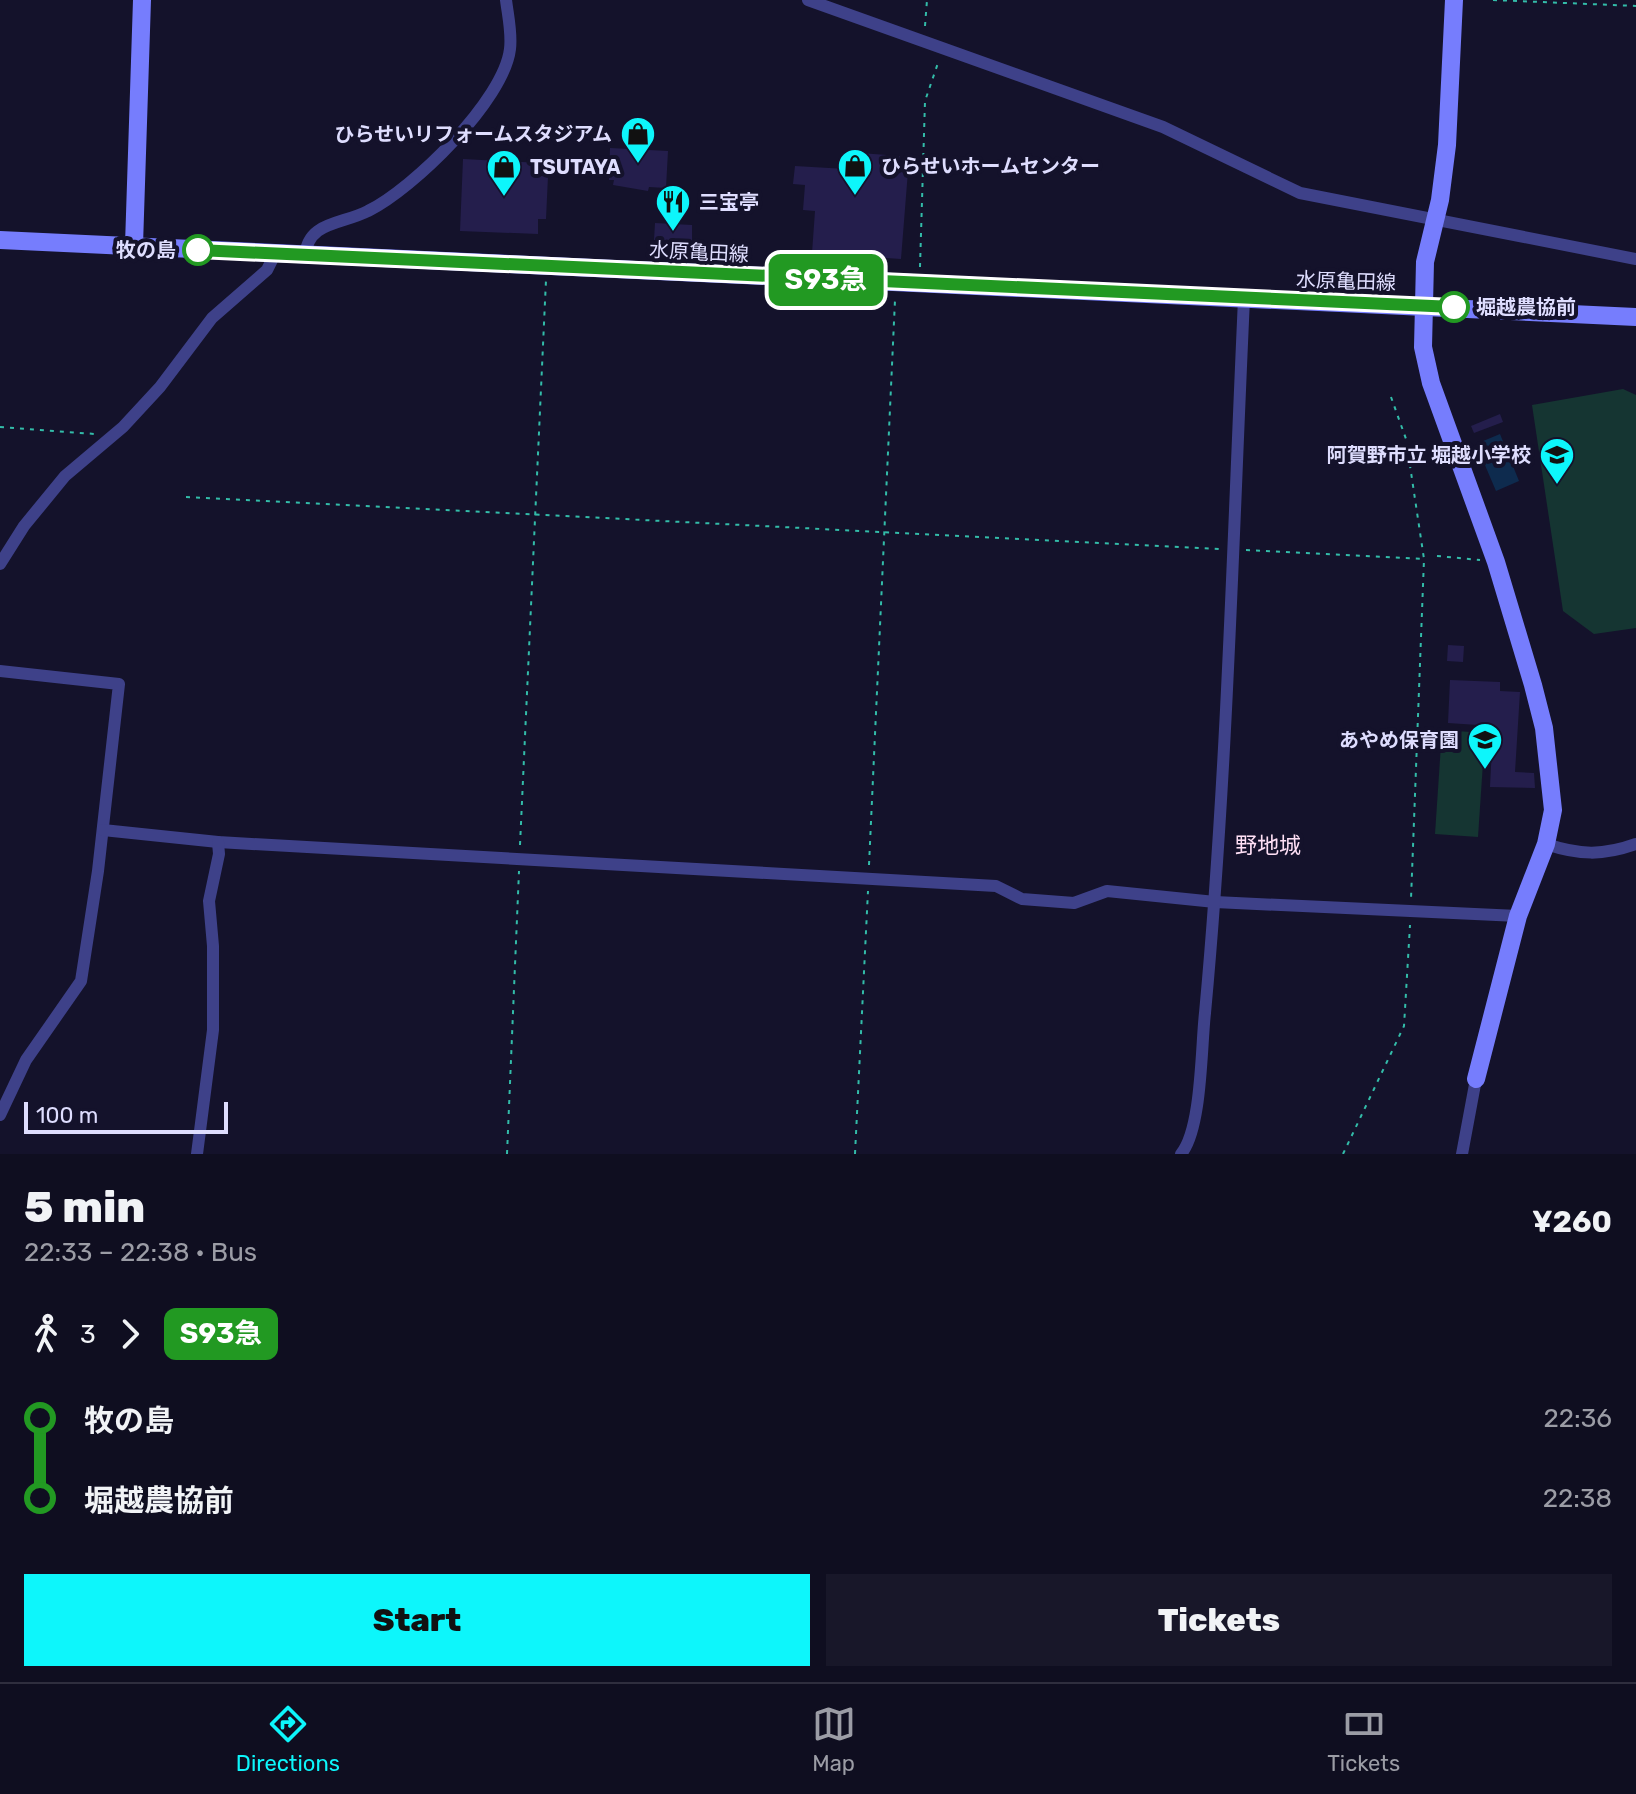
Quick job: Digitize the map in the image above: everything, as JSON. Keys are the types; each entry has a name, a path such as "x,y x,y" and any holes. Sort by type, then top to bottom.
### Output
{"main road":[{"path":"134,245 142,0"},
{"path":"1454,0 1447,145 1440,200 1433,218 1425,262 1423,347 1431,383 1496,562 1544,728 1553,810 1546,844 1518,916 1476,1079"},
{"name":"水原亀田線","path":"0,240 1636,317"}],"street":[{"path":"305,256 306,241 314,231 368,211 393,195 464,131 490,96 504,69 510,48 506,0"},
{"path":"808,0 852,18 944,46 1163,127 1300,193 1636,259"},
{"path":"0,564 24,526 65,476 104,444 160,387 212,318 267,270 275,254"},
{"path":"1181,1154 1189,1145 1197,1092 1215,902 1244,299"},
{"path":"0,671 119,684 103,830 81,981 26,1060 0,1115"},
{"path":"103,830 218,842 996,886 1022,899 1074,903 1107,891 1215,902 1518,916"},
{"path":"197,1154 213,1030 213,946 209,901 219,854 218,842"},
{"path":"1546,844 1575,854 1598,854 1636,844"},
{"path":"1462,1154 1476,1079"}],"path":[{"path":"924,39 927,0"},
{"path":"1493,0 1636,6"},
{"path":"919,284 925,101 944,46"},
{"path":"507,1154 547,267"},
{"path":"855,1154 896,283"},
{"path":"1343,1154 1404,1026 1424,559 1406,439 1391,397"},
{"path":"0,427 94,433 104,444"},
{"path":"186,497 1424,559"},
{"path":"1437,556 1496,562"}],"green space":[{"path":"1623,389 1636,395 1636,628 1594,634 1563,611 1532,405"},
{"path":"1442,730 1485,733 1478,837 1435,834"}],"water":[{"path":"1500,434 1519,481 1496,491 1476,444"}],"building":[{"name":"ひらせいリフォームスタジアム","path":"610,148 668,151 666,188 649,187 648,191 613,185 614,180 609,180"},
{"name":"ひらせいホームセンター","path":"847,152 900,156 899,171 908,171 901,259 812,253 815,211 803,210 805,185 793,184 795,166 846,169"},
{"name":"TSUTAYA","path":"463,159 541,163 540,176 548,176 546,219 538,219 538,234 460,231"},
{"name":"三宝亭","path":"655,223 692,225 692,243 681,242 681,248 671,247 671,241 654,240"},
{"path":"1500,414 1503,422 1474,433 1471,426"},
{"path":"1448,645 1464,646 1463,662 1447,661"},
{"path":"1450,680 1500,682 1500,691 1520,692 1515,772 1534,773 1535,788 1490,787 1493,726 1448,723"}],"bus line":[{"name":"S93急","path":"198,250 1454,307"}],"place":[{"name":"ひらせいリフォームスタジアム","path":"638,165"},
{"name":"ひらせいホームセンター","path":"855,197"},
{"name":"TSUTAYA","path":"504,198"},
{"name":"三宝亭","path":"673,233"},
{"name":"牧の島","path":"198,250"},
{"name":"堀越農協前","path":"1454,307"},
{"name":"阿賀野市立 堀越小学校","path":"1557,486"},
{"name":"あやめ保育園","path":"1485,771"}],"district":[{"name":"野地城","path":"1268,845"}]}
